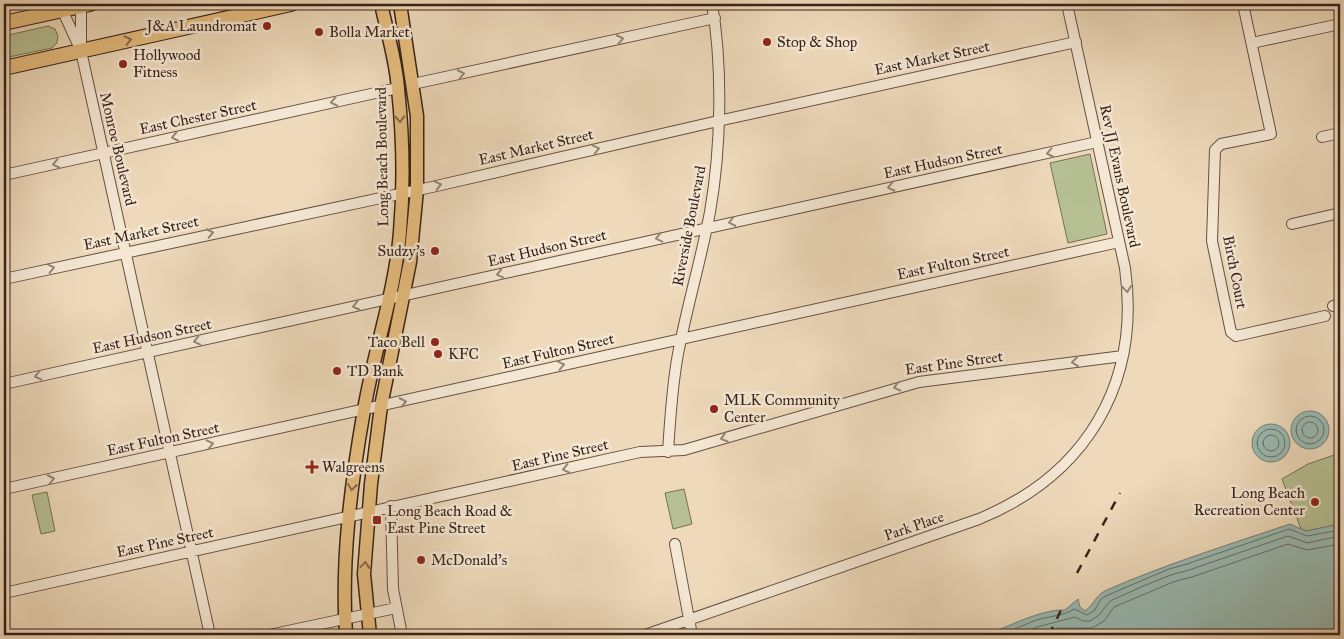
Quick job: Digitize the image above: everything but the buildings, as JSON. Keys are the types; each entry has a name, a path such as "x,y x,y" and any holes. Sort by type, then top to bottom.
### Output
{"highway":[{"path":"4,23 60,7 84,4"},
{"path":"4,68 291,4"}],"main road":[{"name":"Long Beach Boulevard","path":"346,635 349,517 364,410 389,299 400,234 402,193 398,88 381,4"},
{"name":"Long Beach Boulevard","path":"370,635 364,574 369,512 381,406 404,296 411,253 417,190 418,154 413,84 400,4"}],"street":[{"name":"Monroe Boulevard","path":"81,50 84,4"},
{"name":"Riverside Boulevard","path":"668,452 673,393 682,338 706,228 715,172 718,121 715,18 712,4"},
{"name":"Rev JJ Evans Boulevard","path":"1067,4 1119,242 1129,302 1124,356"},
{"path":"1243,4 1252,44 1340,24"},
{"name":"Monroe Boulevard","path":"60,7 81,50 210,635"},
{"path":"413,84 715,18"},
{"name":"East Market Street","path":"4,279 126,251 417,190 1076,42"},
{"name":"Birch Court","path":"1252,44 1271,134 1220,144 1214,150 1212,242 1231,332 1236,336 1325,316"},
{"name":"East Chester Street","path":"4,176 398,88"},
{"path":"1322,137 1340,133"},
{"name":"East Hudson Street","path":"4,384 1097,142"},
{"path":"1292,224 1340,213"},
{"name":"East Fulton Street","path":"4,489 1119,242"},
{"name":"East Pine Street","path":"4,593 640,452 684,450 916,382 1124,356"},
{"name":"Park Place","path":"645,635 979,519 1012,504 1057,472 1083,443 1104,408 1116,383 1124,356"},
{"path":"391,506 391,546 396,608 402,635"},
{"path":"675,544 692,635"},
{"path":"268,635 396,608"}],"green space":[{"path":"48,26 55,29 58,36 57,43 52,48 4,58 4,36"},
{"path":"1090,154 1107,234 1068,243 1050,163"},
{"name":"Long Beach Recreation Center","path":"1340,453 1340,524 1306,531 1301,529 1282,479 1308,464"},
{"path":"684,489 692,524 673,529 665,493"},
{"path":"47,492 55,531 41,534 32,495"}],"water":[{"path":"1310,411 1324,416 1329,430 1324,444 1310,449 1296,444 1291,430 1296,416"},
{"path":"1271,424 1285,429 1290,443 1285,457 1271,462 1257,457 1252,443 1257,429"},
{"path":"1290,524 1306,531 1340,524 1340,635 985,635 1035,615 1065,610 1078,599 1080,607 1085,611 1100,594 1107,590 1174,563"}],"railway":[{"path":"1077,573 1120,493"},
{"path":"1049,635 1062,608"}],"place":[{"name":"J&A Laundromat","path":"267,26"},
{"name":"Bolla Market","path":"319,32"},
{"name":"Stop & Shop","path":"767,42"},
{"name":"Hollywood Fitness","path":"123,64"},
{"name":"Sudzy's","path":"435,251"},
{"name":"Taco Bell","path":"435,342"},
{"name":"KFC","path":"438,354"},
{"name":"TD Bank","path":"337,371"},
{"name":"MLK Community Center","path":"714,409"},
{"name":"Walgreens","path":"312,467"},
{"name":"Long Beach Recreation Center","path":"1315,502"},
{"name":"Long Beach Road & East Pine Street","path":"377,520"},
{"name":"McDonald's","path":"421,560"}]}
